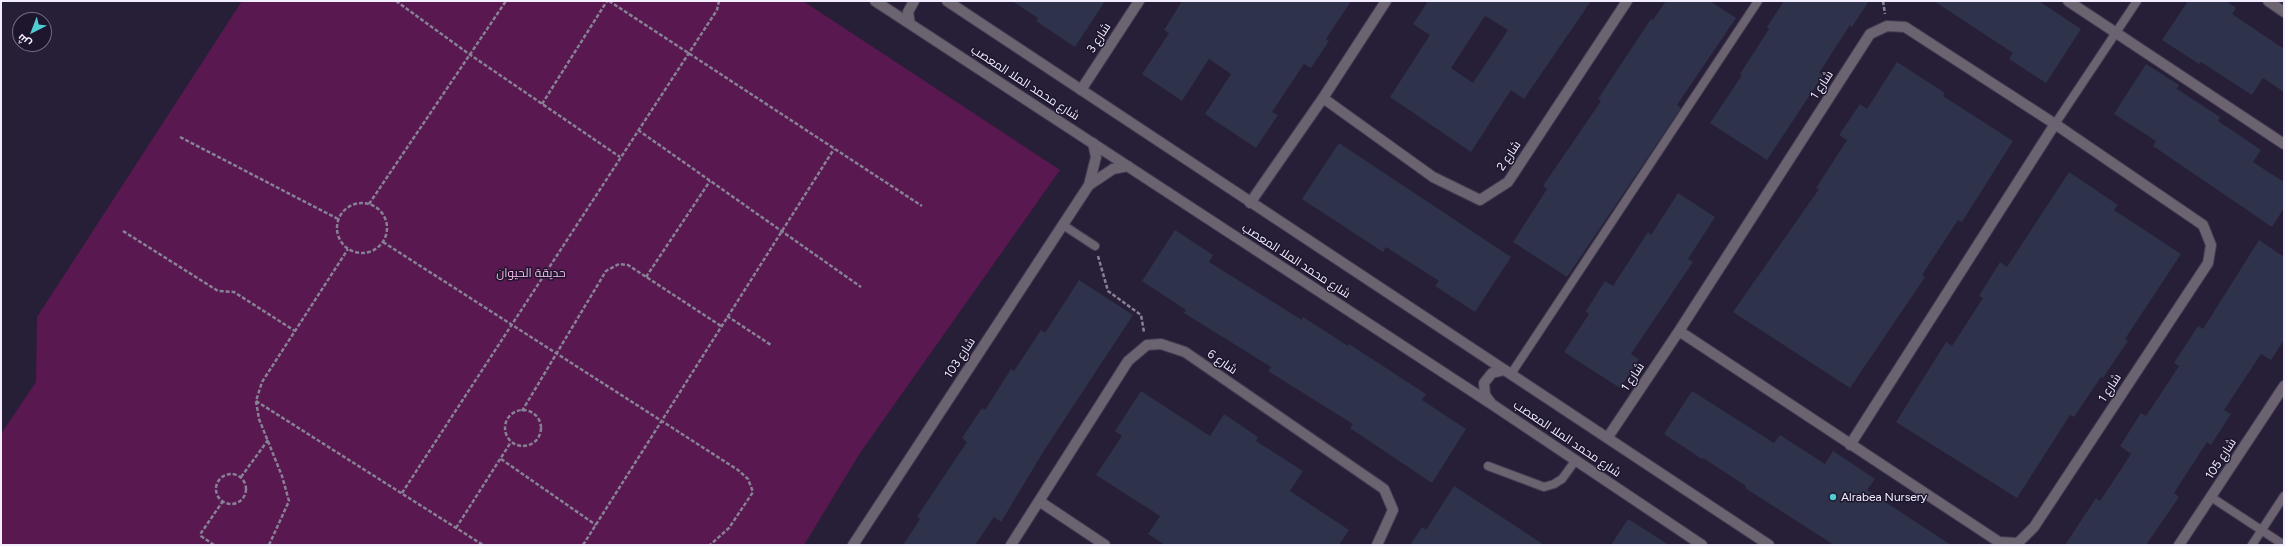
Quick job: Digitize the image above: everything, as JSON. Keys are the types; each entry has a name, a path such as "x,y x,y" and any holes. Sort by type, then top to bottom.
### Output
{"street":[{"name":"شارع محمد الملا المعصب","path":"875,1 1493,405 1702,545"},
{"path":"910,24 908,12 914,1"},
{"name":"شارع محمد الملا المعصب","path":"947,1 1250,203 1608,437 1769,545"},
{"name":"شارع 3","path":"1081,90 1139,1"},
{"path":"1250,203 1324,98 1386,1"},
{"name":"شارع 2","path":"1324,98 1433,177 1480,200 1508,182 1627,1"},
{"path":"2068,1 2284,144"},
{"path":"2268,1 2284,12"},
{"name":"شارع 1","path":"1608,437 1679,331 1870,34 1887,26 1905,27 2055,124 2203,225 2211,245 2208,263 2034,527 2018,543 1999,542 1679,331"},
{"path":"1850,445 2055,124"},
{"name":"شارع 103","path":"854,545 1089,185 1096,157 1093,143"},
{"name":"شارع 103","path":"1089,185 1113,169 1128,166"},
{"path":"1011,545 1128,361 1147,344"},
{"name":"شارع 6","path":"1147,344 1161,344 1185,352 1384,489 1394,510 1377,545"},
{"path":"1493,405 1485,395 1484,383 1492,373 1508,372"},
{"name":"شارع 105","path":"2179,545 2284,386"},
{"path":"1039,501 1104,545"}],"lane":[{"path":"1508,372 1758,1"},
{"path":"2055,124 2137,1"},
{"path":"1063,225 1095,246"},
{"path":"1488,466 1544,487 1554,484 1562,479 1575,461"},
{"path":"2252,545 2284,496"},
{"path":"2211,497 2284,545"}],"path":[{"path":"396,1 469,54 620,157"},
{"path":"369,204 506,1"},
{"path":"542,104 608,1 922,206"},
{"path":"402,494 511,324 717,10 719,1"},
{"path":"638,130 861,287"},
{"path":"180,137 338,219"},
{"path":"583,545 660,420 834,149"},
{"path":"646,277 710,181"},
{"path":"360,203 369,204 380,212 387,224 387,233 383,242 378,248 363,253 348,248 338,236 338,219 343,211 351,205 360,203"},
{"path":"123,231 218,291 234,292 295,331"},
{"path":"383,242 738,470 751,486 753,492 729,528 710,545"},
{"path":"1095,246 1108,291 1141,315 1147,344"},
{"path":"269,545 289,501 282,476 259,418 256,401 262,382 348,248"},
{"path":"522,411 555,353 606,271 619,264 628,265 721,326"},
{"path":"727,316 771,345"},
{"path":"256,401 483,545"},
{"path":"522,411 534,414 539,421 540,431 537,439 529,445 520,446 512,442 506,435 505,426 508,417 516,412 522,411"},
{"path":"241,477 268,440"},
{"path":"456,528 512,442"},
{"path":"501,459 596,525"},
{"path":"231,474 241,477 246,483 246,489 242,500 231,504 223,501 217,494 216,489 221,478 231,474"},
{"path":"214,545 202,536 201,533 223,501"}],"green space":[{"name":"حديقة الحيوان","path":"242,1 803,1 1060,170 860,453 804,545 1,545 1,434 36,382 37,317"}],"building":[{"path":"1012,1 1105,1 1075,47 1036,21 1038,18"},
{"path":"1182,1 1351,1 1326,39 1329,41 1311,68 1304,64 1272,112 1278,115 1256,148 1205,114 1231,74 1209,59 1182,101 1142,74 1169,33 1164,30"},
{"path":"1428,1 1591,1 1524,99 1511,90 1471,152 1390,97 1430,35 1413,24","holes":["1485,16 1508,30 1473,83 1451,68"]},
{"path":"1666,1 1710,1 1736,18 1677,105 1681,108 1567,277 1513,242 1547,189 1543,186 1601,101 1598,99 1651,19 1653,20"},
{"path":"1784,1 1869,1 1852,27 1850,25 1819,73 1823,75 1767,160 1710,123 1742,75 1740,74 1769,29 1767,27"},
{"path":"1934,1 2039,1 2081,29 2046,83 2009,59 2013,53"},
{"path":"2188,1 2226,1 2236,8 2232,14 2284,49 2284,92 2263,78 2252,95 2201,62 2199,64 2162,40"},
{"path":"1897,62 1945,93 1943,96 2013,141 1962,222 1958,220 1922,275 1925,277 1850,388 1733,312 1819,189 1816,188 1847,140 1839,135 1860,104 1867,109"},
{"path":"2146,64 2179,85 2177,89 2220,117 2218,121 2261,150 2253,162 2284,182 2284,208 2272,227 2153,146 2156,141 2114,114"},
{"path":"1339,143 1511,257 1475,312 1435,286 1439,281 1386,247 1383,252 1302,199"},
{"path":"2069,172 2118,205 2114,210 2181,254 2125,339 2128,341 2074,417 2070,415 2017,498 1896,422 1946,342 1952,346 1983,298 1979,296 2000,262 2007,267"},
{"path":"1678,193 1715,217 1688,259 1693,262 1631,354 1639,359 1620,388 1564,352 1589,314 1586,311 1605,281 1613,286 1648,232 1651,235"},
{"path":"1175,230 1213,255 1209,262 1302,320 1303,317 1348,346 1349,344 1426,394 1422,400 1466,429 1432,483 1350,428 1353,424 1268,371 1271,367 1184,313 1186,310 1142,281"},
{"path":"2259,240 2284,257 2284,340 2271,360 2261,354 2224,410 2231,414 2211,445 2207,442 2174,493 2179,497 2146,545 2065,545 2096,498 2100,501 2131,454 2120,446 2141,413 2146,416 2179,366 2174,363 2198,326 2203,329"},
{"path":"1079,280 1133,315 1045,449 1001,522 994,517 975,545 903,545 920,519 917,517 967,442 962,438 982,408 985,410 1011,369 1014,371 1041,330 1045,333"},
{"path":"1141,391 1210,436 1224,414 1258,437 1256,441 1303,471 1290,491 1349,530 1339,545 1165,545 1148,534 1160,516 1096,475 1122,436 1115,431"},
{"path":"1692,391 1774,443 1780,435 1825,464 1833,451 1875,479 1867,490 1951,545 1834,545 1745,488 1746,486 1664,434"},
{"path":"1454,486 1544,545 1410,545 1422,527 1426,530"},
{"path":"1628,519 1669,545 1611,545"}],"place":[{"name":"Alrabea Nursery","path":"1833,497"}]}
